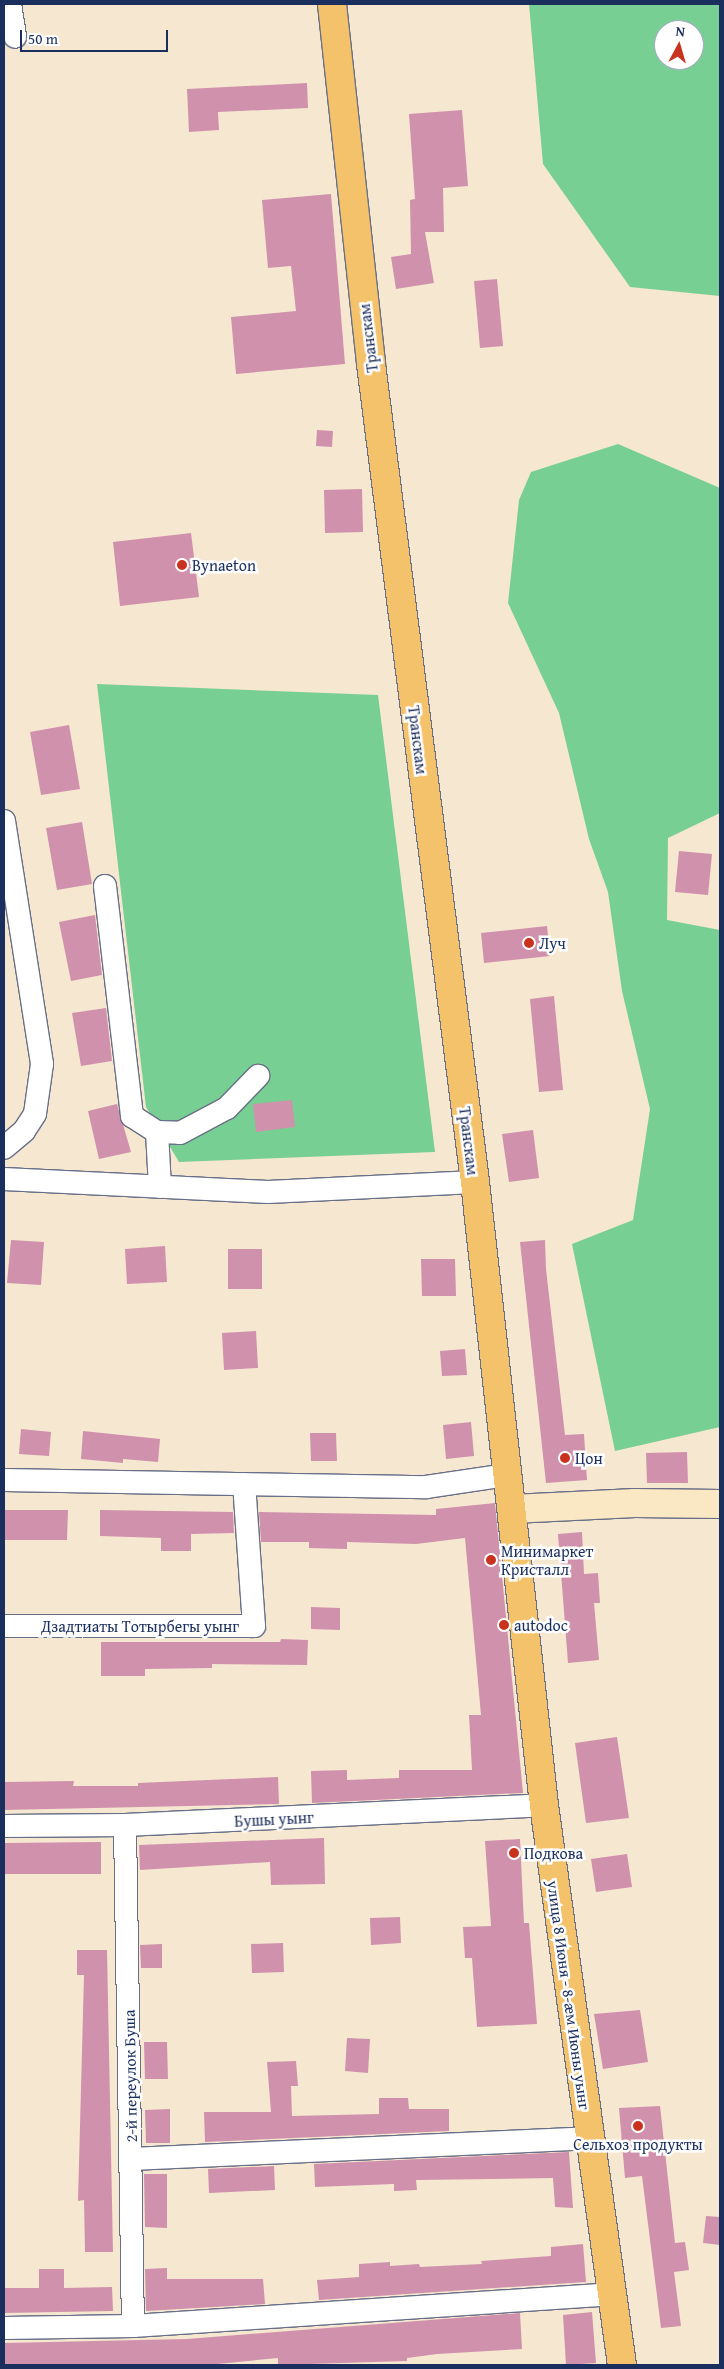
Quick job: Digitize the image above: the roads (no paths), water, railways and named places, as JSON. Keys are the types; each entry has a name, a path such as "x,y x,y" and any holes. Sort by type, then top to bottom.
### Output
{"highway":[{"name":"Транскам","path":"332,4 375,392 474,1182 507,1475"},
{"name":"улица 8 Июня - 8-ӕм Июны уынг","path":"507,1475 544,1805 588,2138 622,2365"}],"street":[{"path":"10,4 15,37"},
{"path":"4,821 13,933 41,1072 36,1114 24,1131 4,1148"},
{"path":"104,886 132,1116 157,1132 180,1133 227,1108 258,1076"},
{"path":"157,1132 160,1187"},
{"path":"5,1173 160,1187 268,1192 474,1182"},
{"path":"4,1480 426,1487 507,1475"},
{"name":"Дзадтиаты Тотырбегы уынг","path":"4,1626 254,1626 244,1484"},
{"path":"512,1509 635,1503 720,1504"},
{"name":"Бушы уынг","path":"4,1826 125,1825 544,1805"},
{"name":"2-й переулок Буша","path":"125,1825 133,2326"},
{"path":"131,2159 588,2138"},
{"path":"4,2328 133,2326 611,2294"}],"place":[{"name":"Bynaeton","path":"182,565"},
{"name":"Луч","path":"529,943"},
{"name":"Цон","path":"565,1458"},
{"name":"Минимаркет Кристалл","path":"491,1560"},
{"name":"autodoc","path":"504,1625"},
{"name":"Подкова","path":"514,1853"},
{"name":"Сельхоз продукты","path":"638,2126"}]}
